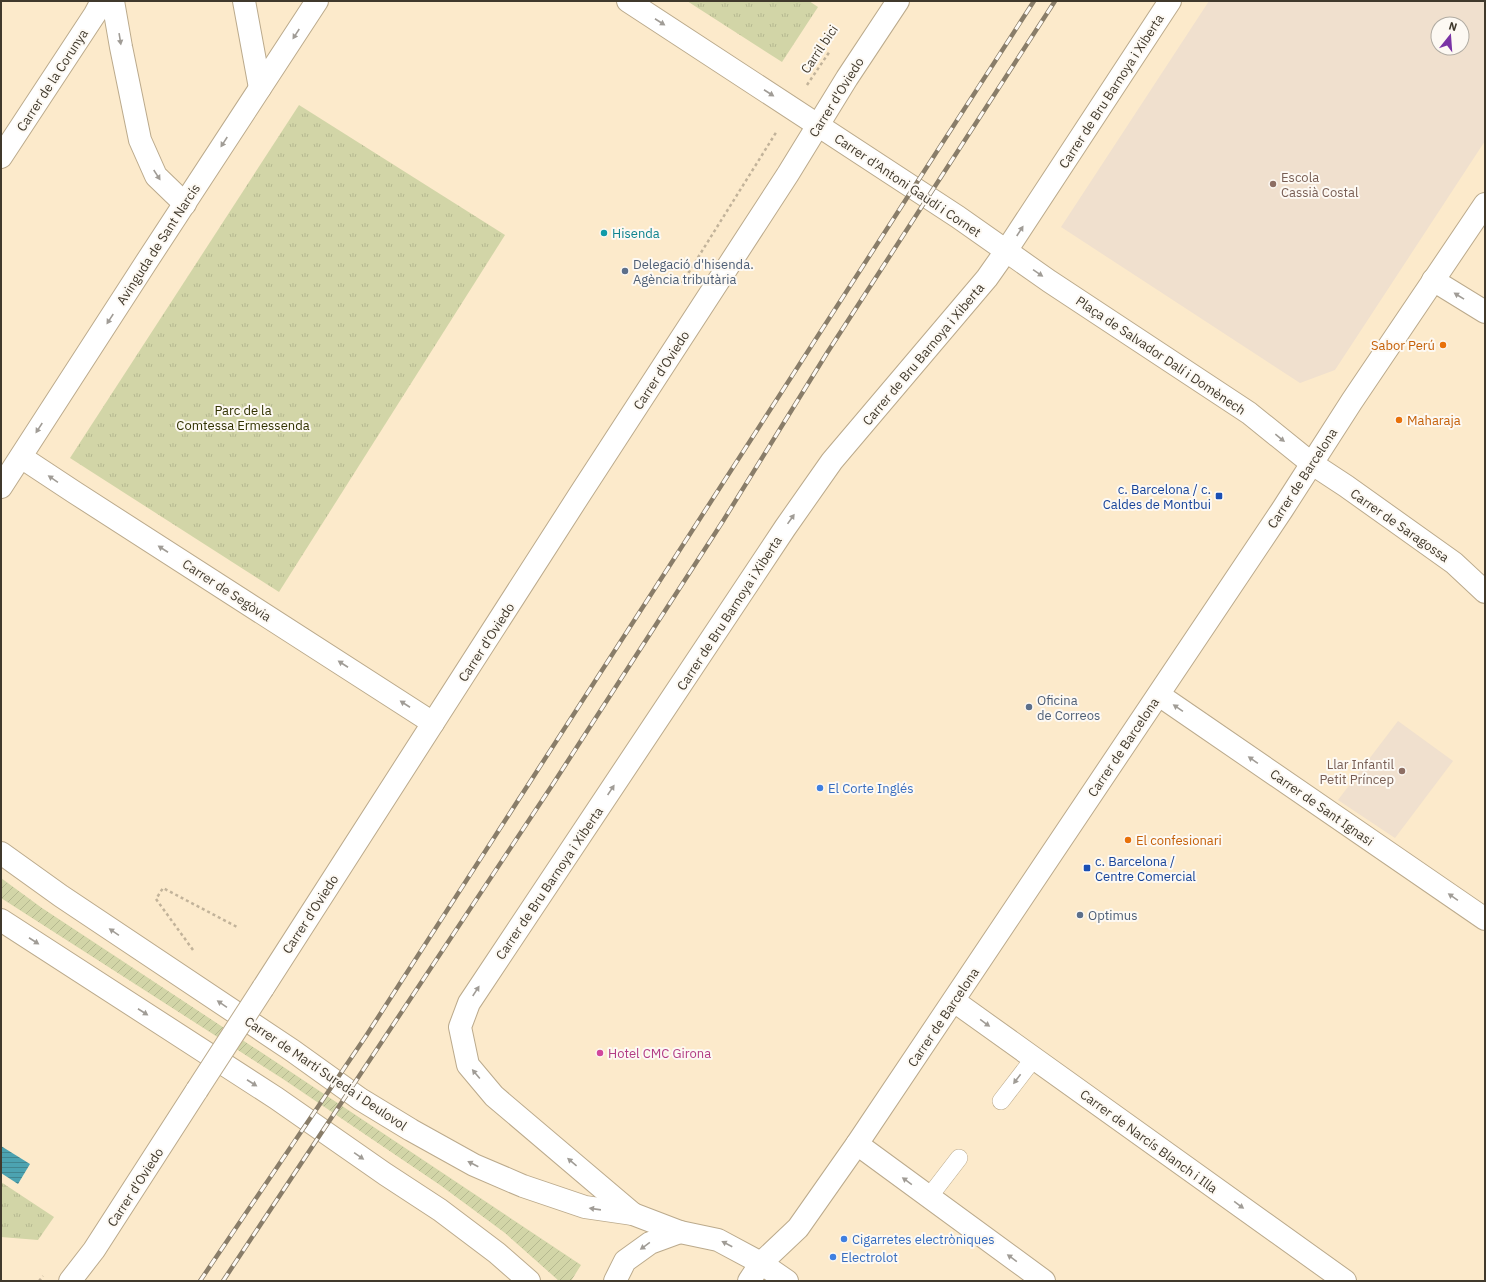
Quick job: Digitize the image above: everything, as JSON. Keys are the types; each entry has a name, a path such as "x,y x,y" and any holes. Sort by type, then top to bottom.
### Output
{"street":[{"name":"Carrer de la Corunya","path":"1,157 102,1"},
{"path":"113,1 140,140 156,176 184,204"},
{"path":"244,1 260,88"},
{"name":"Avinguda de Sant Narcís","path":"1,487 317,1"},
{"name":"Carrer d'Antoni Gaudí i Cornet","path":"628,1 958,217 1006,251"},
{"name":"Carrer d'Oviedo","path":"70,1281 94,1250 784,181 846,78 898,1"},
{"name":"Carrer de Bru Barnoya i Xiberta","path":"633,1214 494,1096 468,1065 460,1026 469,1002 789,522 832,461 987,278 1170,1"},
{"name":"Carrer de Barcelona","path":"749,1281 761,1263 798,1228 857,1144 954,1001 1485,204"},
{"name":"Plaça de Salvador Dalí i Domènech","path":"1006,251 1250,413 1311,463"},
{"path":"1434,280 1485,312"},
{"name":"Carrer de Segòvia","path":"21,457 433,723"},
{"name":"Carrer de Saragossa","path":"1311,463 1346,486 1454,563 1482,580"},
{"name":"Carrer de Sant Ignasi","path":"1158,695 1485,919"},
{"name":"Carrer de Martí Sureda i Deulovol","path":"1,853 61,896 293,1051 360,1099 411,1130 474,1165 523,1186 585,1207 633,1214 680,1232 718,1240 761,1263 787,1281"},
{"path":"1,920 276,1098 378,1170 440,1210 498,1253 529,1281"},
{"name":"Carrer de Narcís Blanch i Illa","path":"954,1001 1345,1281"},
{"path":"857,1144 1044,1281"},
{"path":"615,1281 625,1261 650,1243 680,1232"}],"lane":[{"path":"1001,1101 1034,1058"},
{"path":"929,1197 959,1158"}],"path":[{"name":"Carril bici","path":"791,108 830,50"},
{"path":"195,953 156,899 163,888 239,928"}],"shaded area":[{"name":"Escola Cassià Costal","path":"1209,1 1485,1 1485,141 1335,370 1300,383 1061,227"},
{"name":"Llar Infantil Petit Príncep","path":"1398,721 1453,761 1395,838 1338,800"}],"green space":[{"path":"687,1 809,1 818,7 782,62"},
{"name":"Parc de la Comtessa Ermessenda","path":"299,105 505,235 279,592 70,458"},
{"path":"1,878 42,908 581,1265 571,1281 559,1281 505,1233 440,1185 283,1079 1,898"},
{"path":"1,1182 54,1217 38,1240 1,1237"}],"water":[{"path":"1,1146 30,1164 18,1184 1,1173"}],"railway":[{"path":"200,1281 366,1036 1034,1"},
{"path":"223,1281 553,784 723,521 827,353 1055,1"}],"place":[{"name":"Escola Cassià Costal","path":"1273,184"},
{"name":"Hisenda","path":"604,233"},
{"name":"Delegació d'hisenda. Agència tributària","path":"625,271"},
{"name":"Sabor Perú","path":"1443,345"},
{"name":"Maharaja","path":"1399,420"},
{"name":"c. Barcelona / c. Caldes de Montbui","path":"1219,496"},
{"name":"Oficina de Correos","path":"1029,707"},
{"name":"Llar Infantil Petit Príncep","path":"1402,771"},
{"name":"El Corte Inglés","path":"820,788"},
{"name":"El confesionari","path":"1128,840"},
{"name":"c. Barcelona / Centre Comercial","path":"1087,868"},
{"name":"Optimus","path":"1080,915"},
{"name":"Hotel CMC Girona","path":"600,1053"},
{"name":"Cigarretes electròniques","path":"844,1239"},
{"name":"Electrolot","path":"833,1257"}]}
